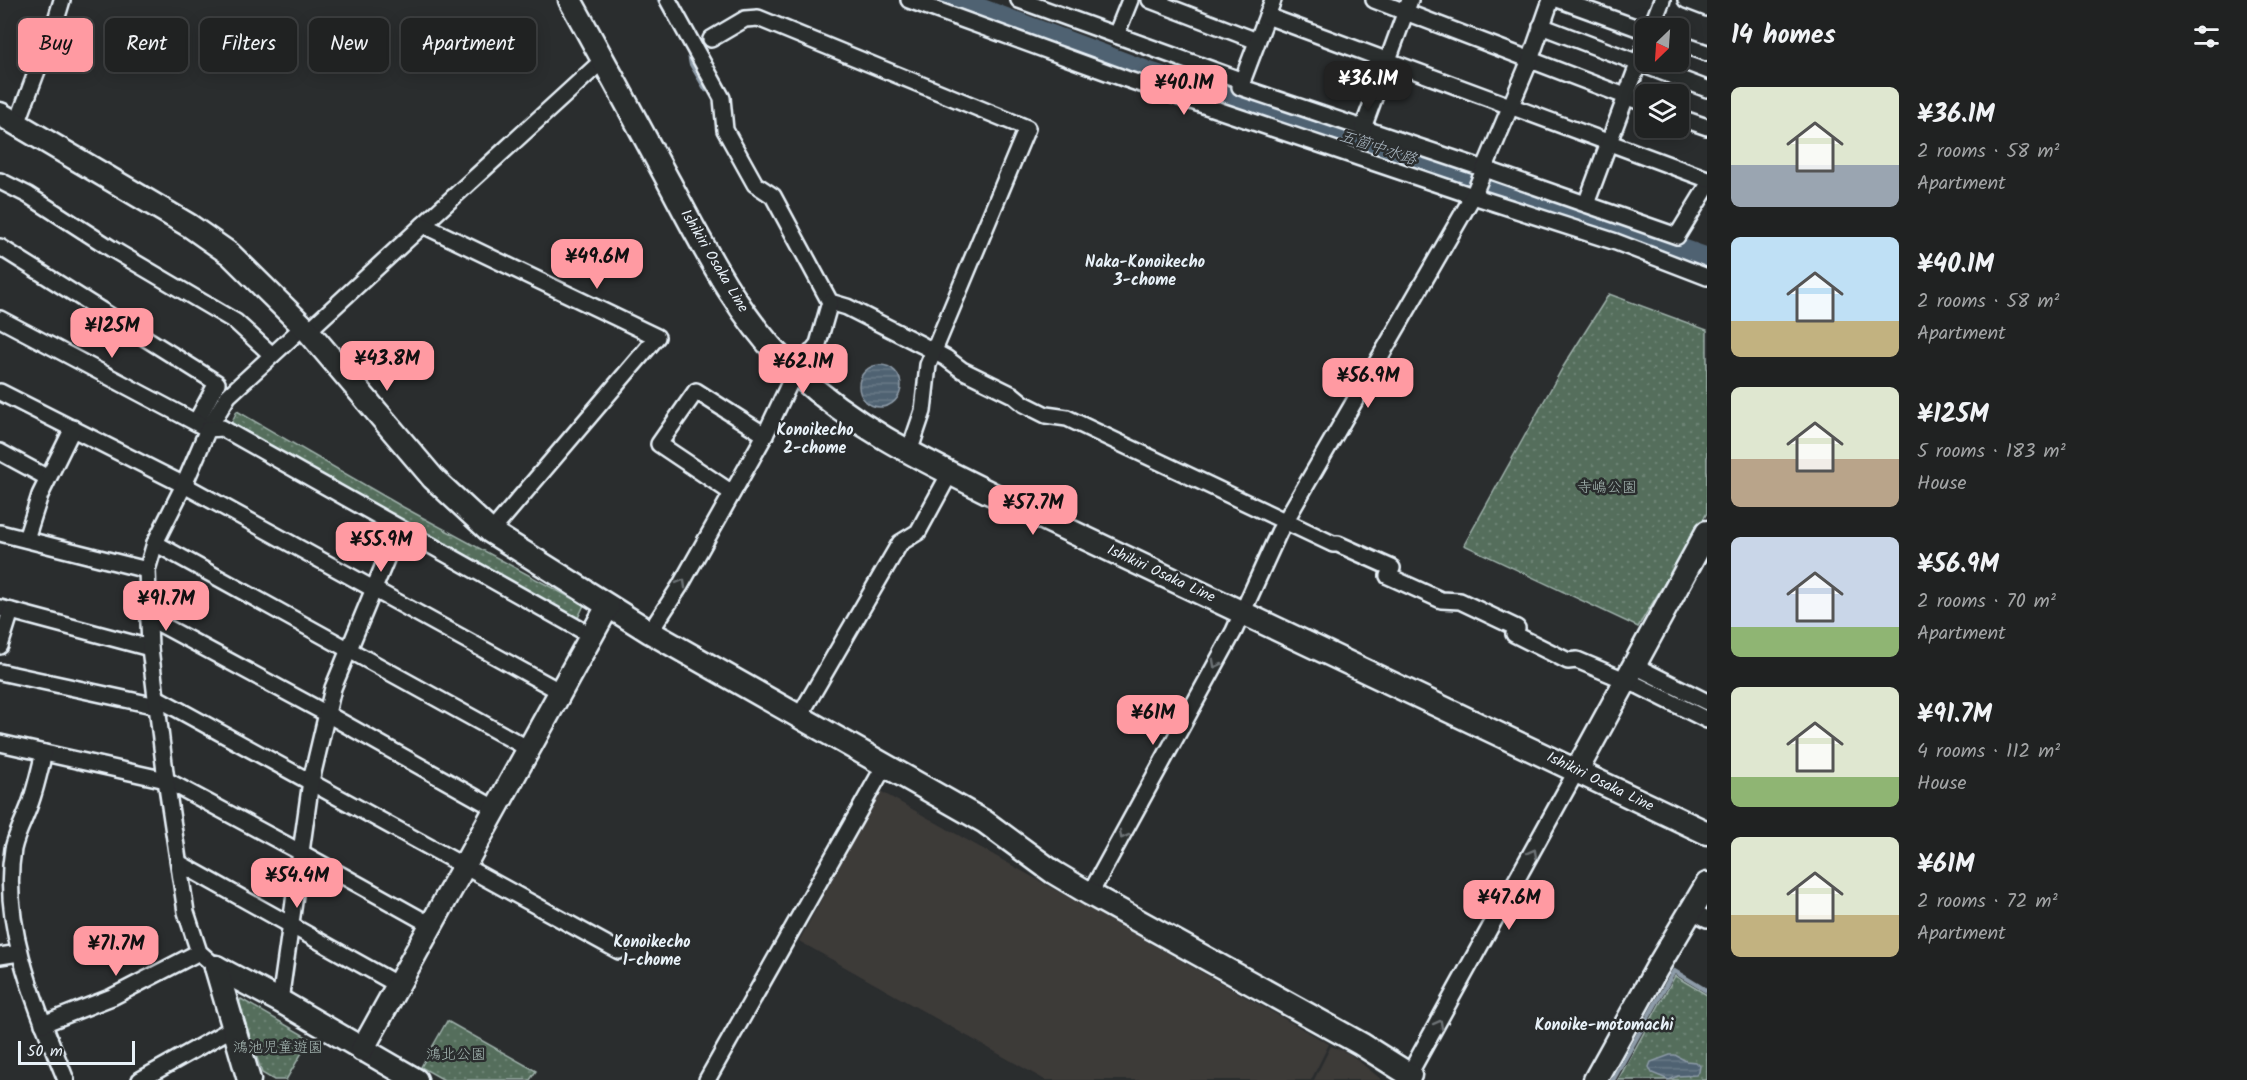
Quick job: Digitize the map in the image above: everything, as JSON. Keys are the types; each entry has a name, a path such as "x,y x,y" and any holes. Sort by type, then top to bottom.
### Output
{"street":[{"path":"62,0 56,20 8,119 189,226 230,254 306,328 433,478 491,532 650,632 985,822 1053,872 1090,894 1361,1044 1408,1077 1707,532"},
{"name":"Ishikiri Osaka Line","path":"570,0 722,278 758,332 795,372 855,420 909,453 950,473 1707,833"},
{"path":"650,632 680,586 765,435 795,372 818,344 830,302 773,196 755,184 725,130 722,98 668,0"},
{"path":"909,0 1126,79 1474,193 1616,242 1707,277"},
{"path":"1019,0 1243,81"},
{"path":"1116,35 1130,0"},
{"path":"1150,0 1257,41"},
{"path":"1273,0 1240,87 1677,236 1707,187"},
{"path":"1374,0 1408,6 1530,60 1635,100"},
{"path":"1090,894 1234,631 1285,522 1474,193 1530,60 1551,0"},
{"path":"1560,0 1635,27"},
{"path":"1655,18 1662,0"},
{"path":"1686,0 1707,8"},
{"path":"1363,128 1408,6"},
{"path":"1267,16 1707,179"},
{"path":"711,39 745,19 758,18 1027,128 928,364 923,411 909,453"},
{"path":"1541,26 1635,62"},
{"path":"1689,47 1707,53"},
{"path":"202,425 228,396 272,355 423,225 603,60"},
{"path":"1586,204 1635,71"},
{"path":"1662,72 1707,89"},
{"path":"1689,121 1707,128"},
{"path":"0,181 28,195 112,249 236,322 272,355"},
{"path":"423,225 657,338 491,532"},
{"path":"0,247 217,383 184,485 155,543 147,570 150,648 166,780 186,912 199,952 216,968 280,1001 416,1080"},
{"path":"830,302 847,307 933,351 962,370 1013,395 1024,404 1046,415 1067,418 1285,522 1392,568 1388,576 1441,600 1457,600 1517,628 1514,634 1568,661 1577,660 1629,673 1707,702"},
{"path":"0,319 202,425 222,428 592,636"},
{"path":"732,493 659,444 696,391 765,435"},
{"path":"1,395 73,428 184,485 561,692"},
{"path":"26,539 40,495 73,428"},
{"path":"0,452 48,478"},
{"path":"799,717 900,543 918,532 950,473"},
{"path":"280,1001 311,781 333,688 399,528"},
{"path":"0,532 147,570"},
{"path":"155,543 529,749"},
{"path":"362,1050 608,606"},
{"path":"0,646 5,610 150,648"},
{"path":"149,618 496,809"},
{"path":"0,672 157,702 311,781 463,867 619,951"},
{"path":"1629,673 1639,686 1707,720"},
{"path":"0,743 166,780 431,925"},
{"path":"44,753 32,799 21,824 14,849 10,885 19,953 43,1024 66,1080"},
{"path":"707,1080 885,765"},
{"path":"179,863 398,985"},
{"path":"1595,1080 1657,968 1700,915 1707,884"},
{"path":"43,1024 112,997 199,952"},
{"path":"0,956 19,953"},
{"path":"216,968 249,1080"},
{"path":"140,1080 233,1028"}],"shaded area":[{"path":"880,791 1329,1044 1311,1080 1045,1080 799,941"},
{"path":"1331,1046 1350,1054 1382,1080 1314,1080"}],"green space":[{"name":"寺嶋公園","path":"1609,294 1707,330 1707,513 1638,627 1464,545 1563,367"},
{"path":"237,411 403,507 584,605 577,620 229,428"},
{"path":"1675,976 1707,995 1707,1080 1618,1080"},
{"name":"鴻池児童遊園","path":"241,999 310,1039 286,1080 274,1080 262,1073 239,1003"},
{"name":"鴻北公園","path":"447,1021 536,1071 530,1080 444,1080 421,1067"}],"water":[{"path":"880,365 888,366 895,371 900,378 900,394 895,401 888,406 880,407 872,406 865,401 860,394 859,386 860,378 865,371 872,366"},
{"path":"1670,1055 1696,1062 1700,1066 1699,1072 1696,1075 1678,1076 1669,1080 1652,1073 1649,1067 1651,1062"}],"waterway":[{"path":"659,0 689,53 691,64 706,90"},
{"name":"五箇中水路","path":"947,0 1149,76 1464,176 1707,262"},
{"path":"1613,1080 1674,971 1707,991"}],"district":[{"name":"Naka-Konoikecho 3-chome","path":"1145,271"},
{"name":"Konoikecho 2-chome","path":"815,439"},
{"name":"Konoikecho 1-chome","path":"652,951"},
{"name":"Konoike-motomachi","path":"1604,1025"}]}
